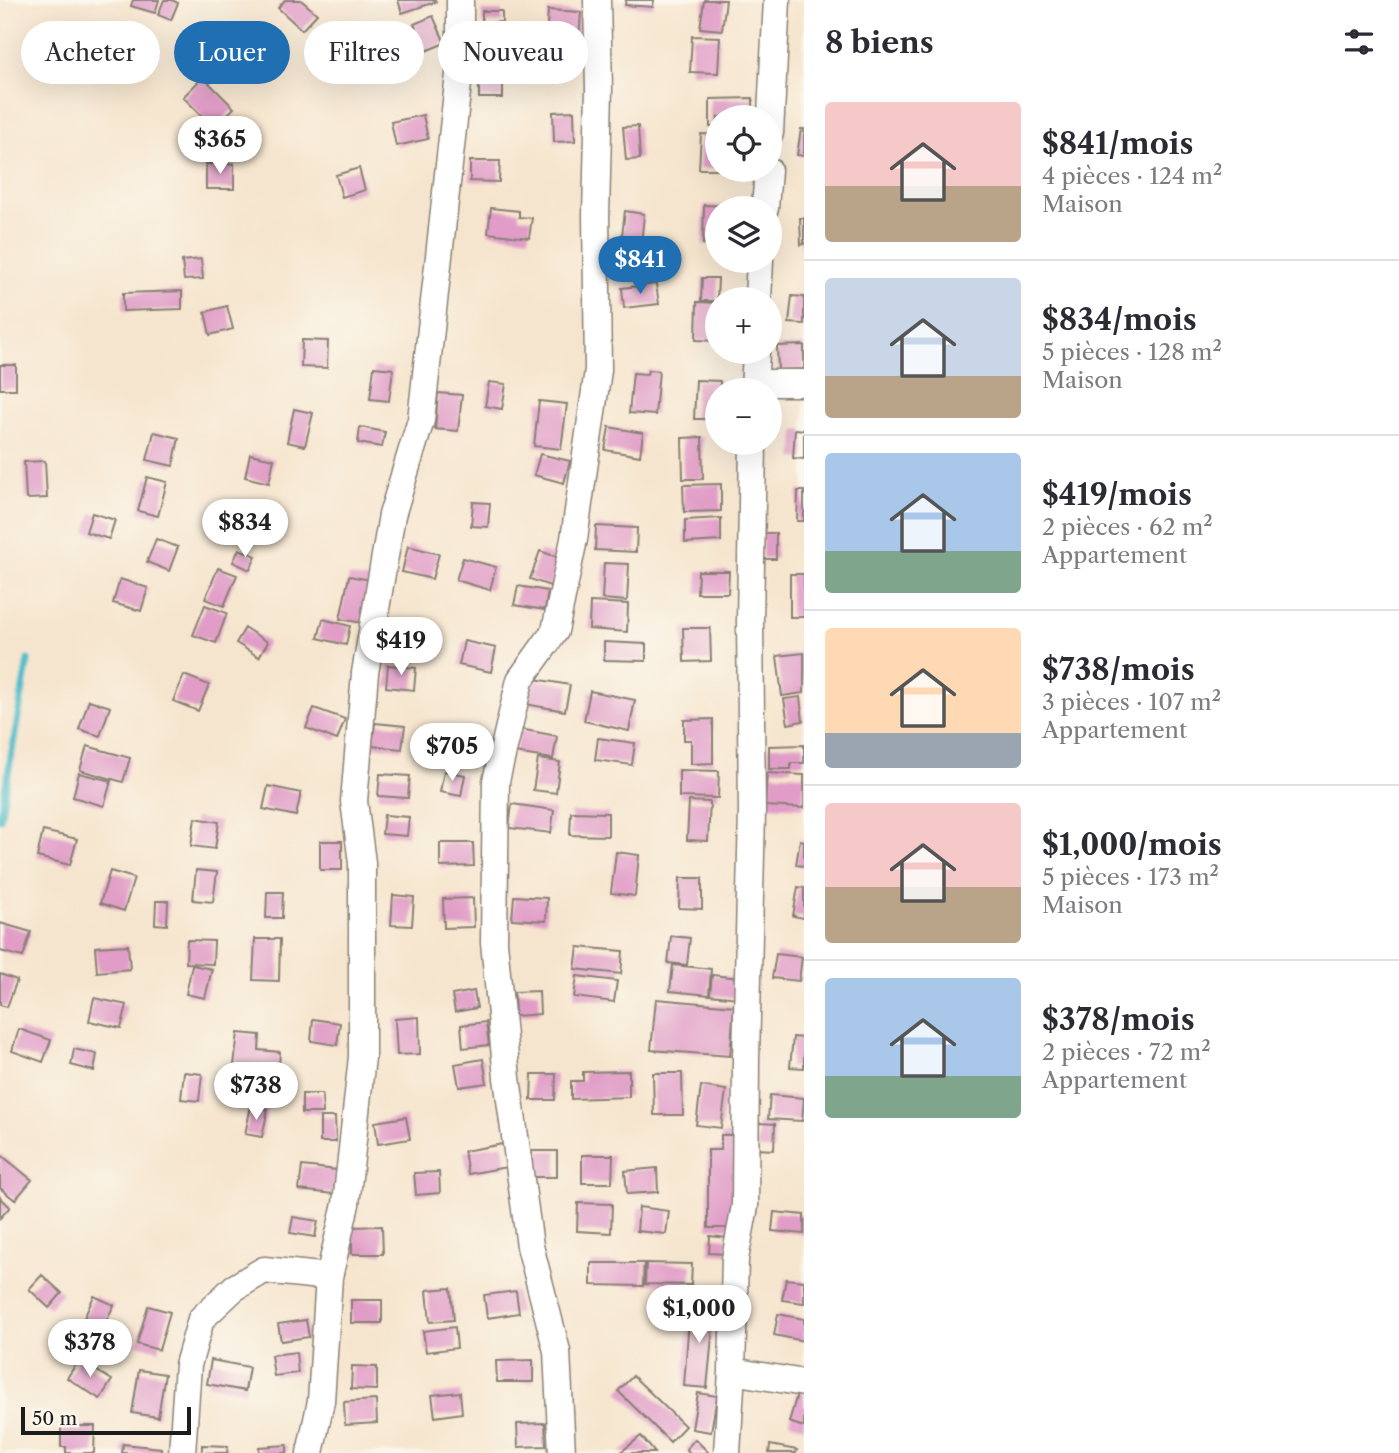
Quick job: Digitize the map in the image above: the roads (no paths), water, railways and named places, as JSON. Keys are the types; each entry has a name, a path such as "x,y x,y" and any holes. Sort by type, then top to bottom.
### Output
{"street":[{"path":"310,1453 321,1401 329,1277 346,1203 362,1057 362,863 354,801 365,673 392,515 421,421 460,65 460,0"},
{"path":"562,1453 557,1351 530,1246 506,1064 494,942 496,780 520,680 555,631 573,539 598,370 597,0"},
{"path":"771,105 777,0"},
{"path":"782,385 804,383"},
{"path":"727,1453 734,1259 745,1206 752,812 750,622 753,455"},
{"path":"182,1453 188,1365 201,1319 234,1288 264,1270 329,1277"},
{"path":"732,1371 804,1383"}],"waterway":[{"path":"0,819 28,660"}]}
